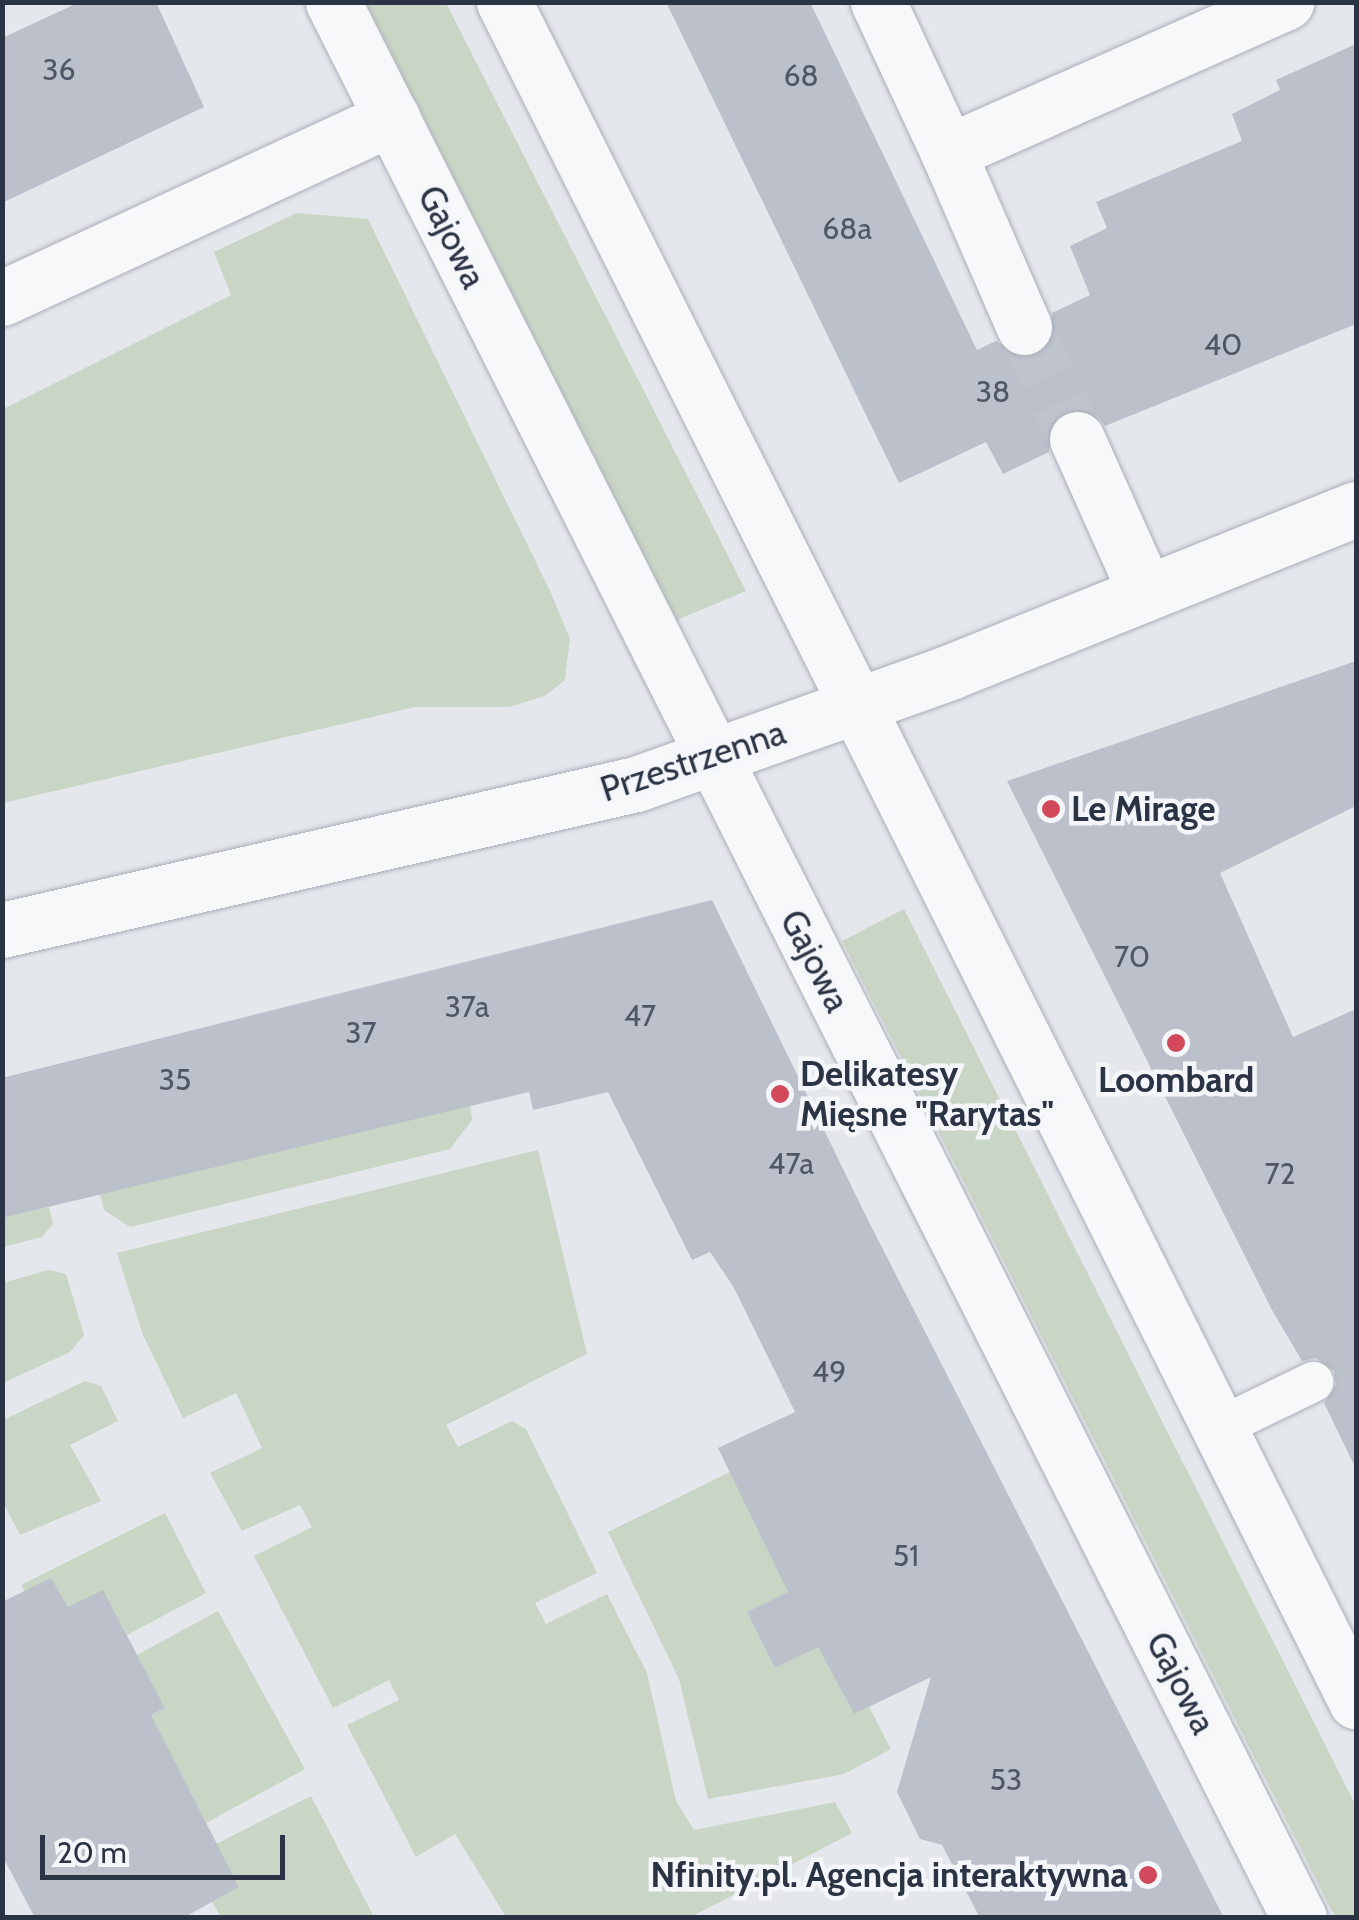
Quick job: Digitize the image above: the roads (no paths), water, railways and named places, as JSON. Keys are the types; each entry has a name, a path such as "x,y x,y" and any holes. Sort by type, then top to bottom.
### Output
{"street":[{"name":"Gajowa","path":"334,2 1299,1918"},
{"path":"504,2 1356,1701"},
{"path":"878,2 1024,327"},
{"path":"948,152 1286,2"},
{"path":"2,298 392,118"},
{"path":"1077,439 1146,593"},
{"name":"Przestrzenna","path":"2,930 636,784 857,707 1356,509"}],"lane":[{"path":"1218,1428 1313,1382"}],"tunnel":[{"path":"1024,327 1077,439"}],"place":[{"name":"Le Mirage","path":"1051,809"},
{"name":"Loombard","path":"1176,1043"},
{"name":"Delikatesy Mięsne \"Rarytas\"","path":"780,1094"},
{"name":"Nfinity.pl. Agencja interaktywna","path":"1148,1875"}]}
